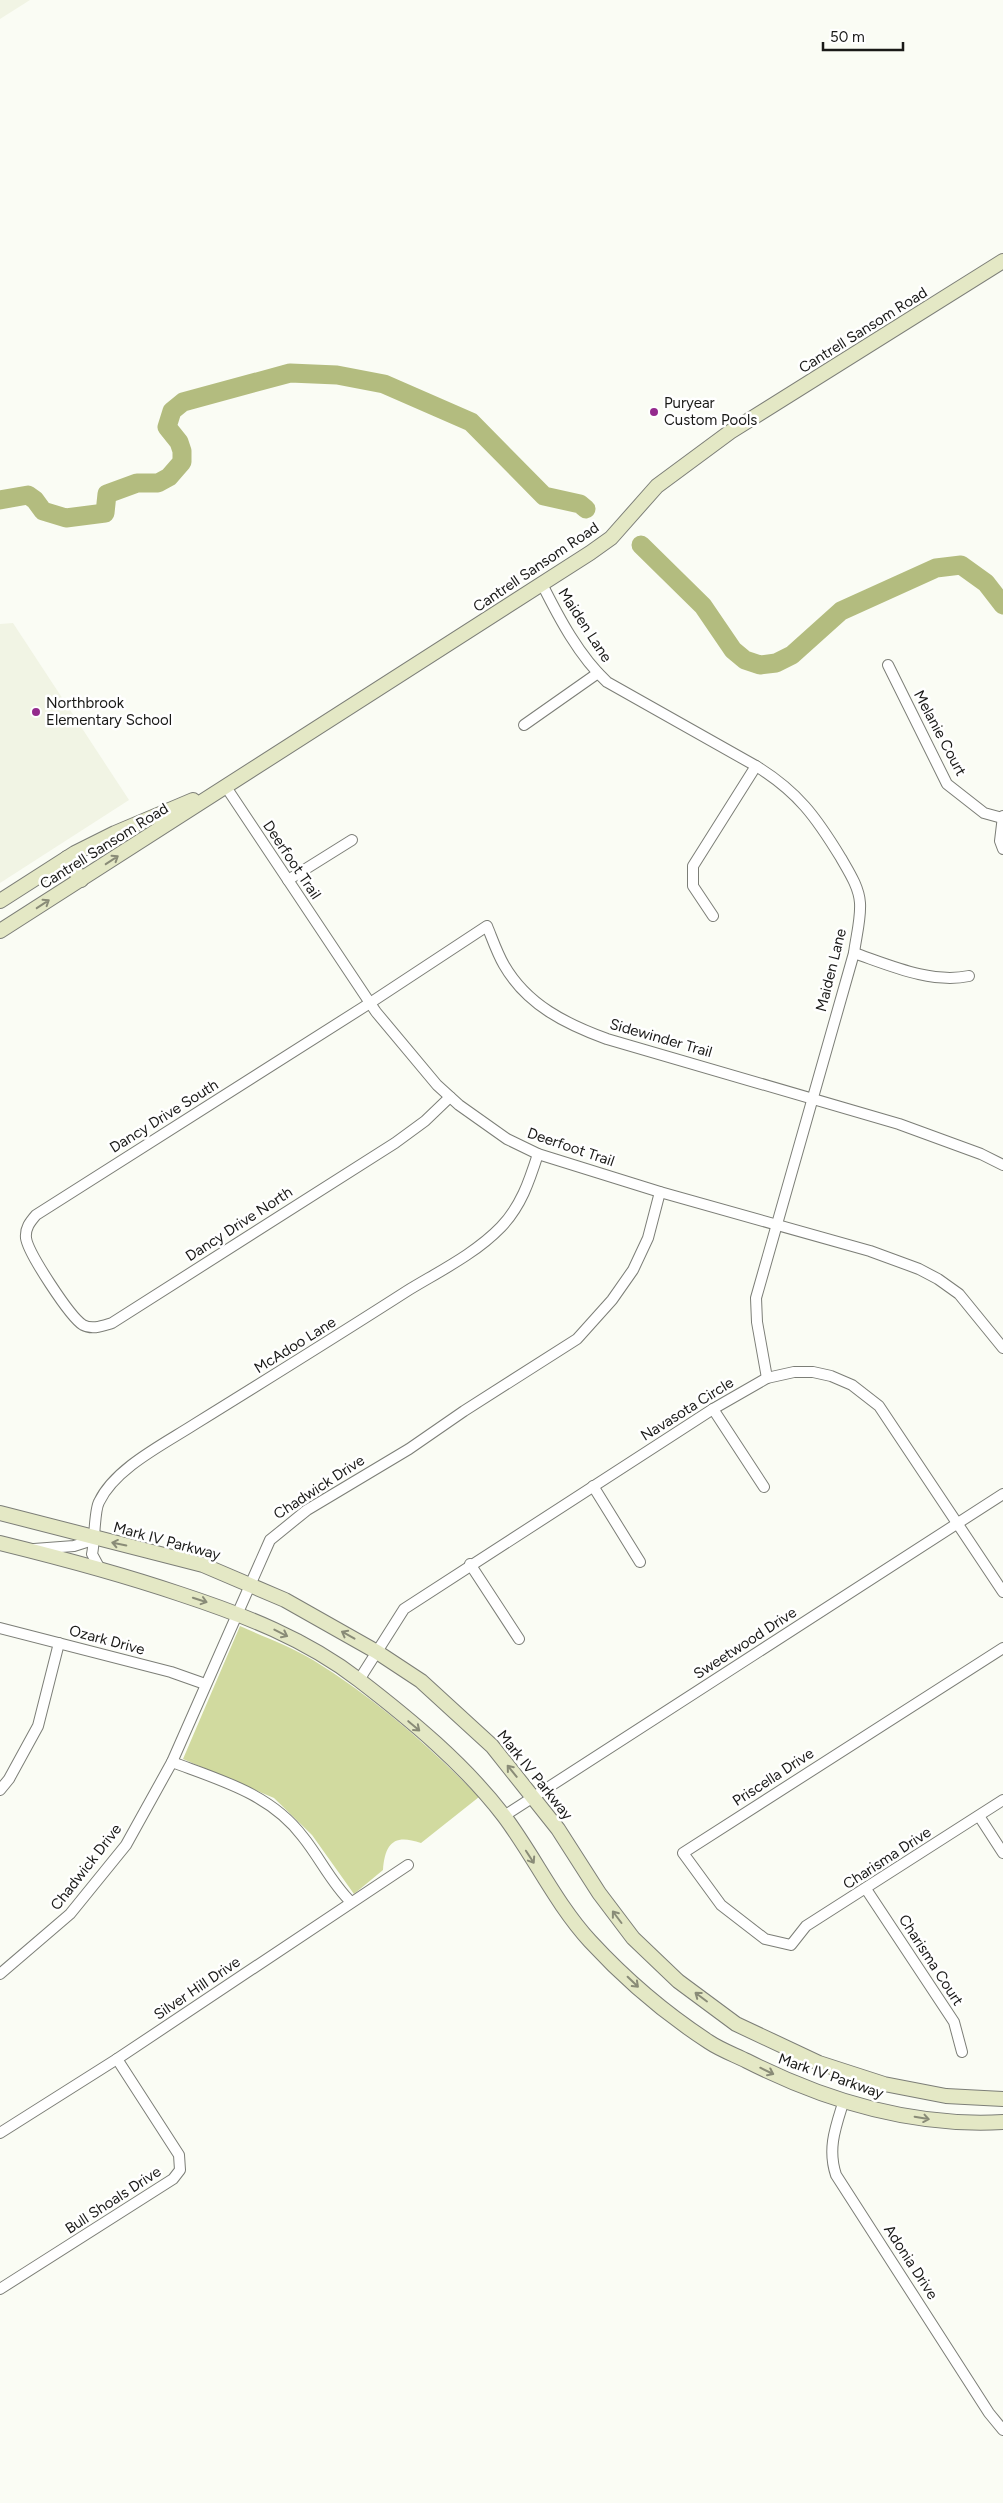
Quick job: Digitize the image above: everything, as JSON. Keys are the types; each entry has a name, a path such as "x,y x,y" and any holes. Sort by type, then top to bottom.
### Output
{"main road":[{"name":"Cantrell Sansom Road","path":"0,931 611,538 657,486 730,432 1003,261"},
{"name":"Cantrell Sansom Road","path":"0,901 67,858 114,833 226,787"},
{"path":"67,858 81,880"},
{"name":"Mark IV Parkway","path":"0,1514 96,1539 151,1550 203,1565 285,1600 377,1652 421,1681 492,1746 558,1829 599,1892 633,1938 678,1980 736,2024 818,2062 884,2084 946,2096 1003,2099"},
{"name":"Mark IV Parkway","path":"0,1543 99,1567 237,1612 313,1649 359,1680 452,1758 504,1816 544,1878 588,1939 654,2002 712,2044 780,2078 873,2109 928,2120 1003,2122"}],"street":[{"name":"Maiden Lane","path":"542,584 558,616 598,673 607,682 775,778 818,819 852,875 860,905 854,953 756,1298 757,1322 767,1378"},
{"name":"Melanie Court","path":"888,665 947,784 984,813 1002,817"},
{"path":"524,725 598,673"},
{"path":"713,916 693,886 693,866 756,766"},
{"name":"Deerfoot Trail","path":"226,787 370,1003 416,1061 450,1097 507,1139 538,1154 660,1192 870,1251 938,1279 959,1294 1003,1348"},
{"path":"1002,817 1000,841 1003,849"},
{"path":"288,880 352,840"},
{"name":"Sidewinder Trail","path":"370,1003 487,926 504,966 528,995 550,1013 571,1026 899,1124 981,1154 1003,1165"},
{"path":"854,953 903,970 953,979 969,976"},
{"name":"Dancy Drive South","path":"48,1280 32,1255 26,1240 29,1222 36,1215 370,1003"},
{"name":"Dancy Drive North","path":"48,1280 83,1325 97,1328 112,1323 395,1143 424,1121 450,1097"},
{"name":"McAdoo Lane","path":"99,1567 92,1554 96,1539 98,1503 110,1484 127,1469 490,1237 514,1212 527,1191 538,1154"},
{"name":"Chadwick Drive","path":"0,1974 70,1914 126,1845 172,1762 270,1540 307,1510 409,1449 576,1339 594,1322 633,1270 648,1238 660,1192"},
{"name":"Navasota Circle","path":"359,1680 404,1609 470,1564 713,1409 767,1378 794,1372 813,1372 831,1376 864,1394 879,1406 1003,1592"},
{"path":"713,1409 764,1487"},
{"path":"593,1486 640,1562"},
{"name":"Sweetwood Drive","path":"504,1816 1003,1494"},
{"path":"26,1549 74,1546 96,1539"},
{"path":"470,1564 519,1639"},
{"name":"Ozark Drive","path":"0,1628 171,1672 205,1684"},
{"path":"0,1790 9,1779 38,1726 59,1643"},
{"name":"Priscella Drive","path":"791,1945 765,1939 721,1905 683,1853 1003,1648"},
{"path":"172,1762 238,1787 264,1800 285,1816 303,1836 351,1902"},
{"name":"Charisma Drive","path":"791,1945 806,1926 1003,1800"},
{"path":"979,1816 1003,1853"},
{"name":"Silver Hill Drive","path":"0,2133 117,2058 408,1865"},
{"name":"Charisma Court","path":"866,1889 954,2022 962,2052"},
{"name":"Bull Shoals Drive","path":"0,2289 173,2179 180,2170 179,2155 117,2058"},
{"name":"Adonia Drive","path":"844,2100 833,2134 831,2150 836,2175 989,2413 1003,2430"}],"shaded area":[{"path":"0,0 30,0 0,19"},
{"name":"Northbrook Elementary School","path":"13,623 129,800 0,883 0,624"}],"green space":[{"path":"240,1626 304,1655 358,1690 400,1723 479,1797 421,1843 404,1839 393,1843 386,1853 383,1870 354,1894 312,1835 274,1798 183,1759"}],"waterway":[{"path":"0,500 28,495 35,500 43,511 66,518 105,513 107,494 137,483 158,483 169,477 182,462 182,451 179,442 167,427 172,411 183,402 290,373 337,375 384,384 471,422 544,496 580,504 586,509"},
{"path":"641,545 703,606 733,650 745,660 760,665 776,663 792,655 841,611 936,568 961,565 986,583 1003,605"}],"place":[{"name":"Puryear Custom Pools","path":"654,412"},
{"name":"Northbrook Elementary School","path":"36,712"}]}
